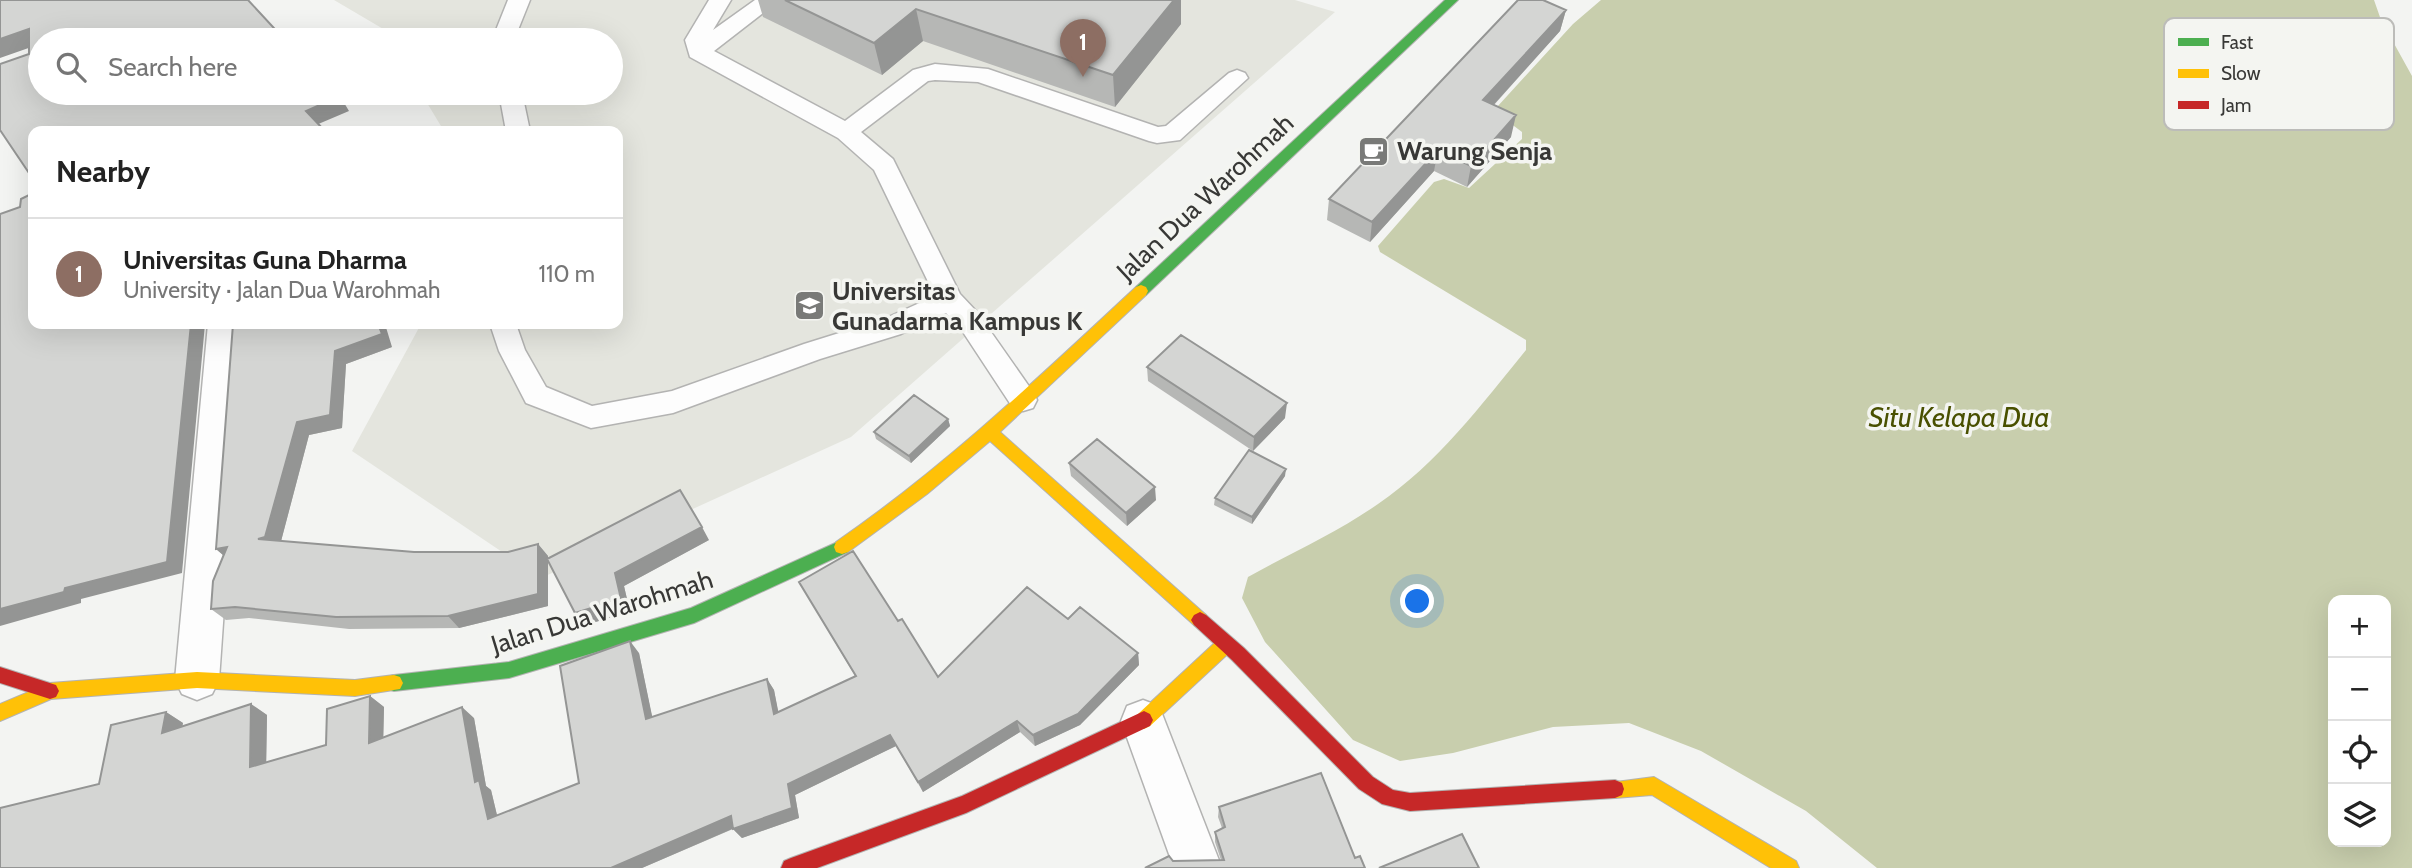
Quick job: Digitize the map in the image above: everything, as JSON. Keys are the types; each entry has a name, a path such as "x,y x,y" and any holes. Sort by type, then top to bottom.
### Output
{"street":[{"name":"Jalan Dua Warohmah","path":"0,713 50,691 197,680 355,688 509,670 694,615 841,547 890,515 990,432 1452,0"},
{"path":"197,680 226,329"},
{"path":"990,432 1251,666 1366,783 1389,798 1410,802 1654,786 1789,868"},
{"path":"792,868 966,803 1143,721 1226,644"},
{"name":"Jalan Dua Warohmah","path":"0,675 50,691"},
{"path":"1143,721 1198,868"}],"lane":[{"path":"508,28 519,0"},
{"path":"698,51 696,40 720,0"},
{"path":"698,51 769,0"},
{"path":"698,51 846,132 884,165 950,300 968,319 1023,400"},
{"path":"846,132 921,75 935,72 980,74 1157,135 1172,134 1237,78"},
{"path":"514,105 518,126"},
{"path":"505,329 512,351 536,395 591,417 673,402 813,351 892,327 950,300"}],"shaded area":[{"name":"Universitas Gunadarma Kampus K","path":"334,0 1295,0 1335,12 851,437 541,578 352,451 418,329 623,329 623,126 441,126 428,105 623,105 623,28 382,28"}],"water":[{"name":"Situ Kelapa Dua","path":"1601,0 2374,0 2380,18 2164,18 2164,130 2394,130 2394,43 2412,76 2412,868 1877,868 1806,811 1701,751 1629,723 1553,727 1453,753 1400,761 1353,740 1265,642 1242,598 1248,577 1347,524 1420,471 1458,432 1526,350 1526,340 1380,252 1378,246 1434,182 1444,179 1469,188 1522,139 1522,132 1498,114 1497,107 1573,24"}],"building":[{"path":"0,0 248,0 274,28 28,28 0,39"},
{"path":"785,0 1174,0 1113,75 916,9 874,43"},
{"path":"1518,0 1543,0 1566,10 1483,100 1516,115 1471,166 1438,150 1372,222 1329,199"},
{"path":"28,54 28,105 320,105 306,111 320,126 28,126 28,172 0,130 0,64"},
{"path":"28,196 28,329 190,329 167,562 65,588 64,592 0,609 0,214 20,207 21,199"},
{"path":"233,329 380,329 382,334 335,351 330,415 297,422 265,537 258,539 414,552 508,552 538,544 538,594 448,616 336,617 235,607 211,609 213,581 227,547 216,549"},
{"path":"1181,335 1287,403 1254,437 1147,367"},
{"path":"914,395 948,419 909,456 874,432"},
{"path":"1097,439 1155,487 1126,513 1069,463"},
{"path":"1249,450 1286,469 1252,517 1215,498"},
{"path":"680,490 702,527 615,573 621,599 575,613 547,559"},
{"path":"853,551 898,621 902,619 938,677 1027,587 1068,619 1080,607 1138,653 1078,714 1033,735 1017,721 918,782 890,735 788,784 792,808 733,829 731,816 611,868 0,868 0,808 99,784 111,725 166,712 162,733 251,704 250,767 326,745 327,709 370,696 369,743 462,707 475,782 479,780 488,819 579,783 560,666 630,641 646,719 767,679 774,714 856,676 799,582"},
{"path":"1321,773 1355,858 1360,856 1365,868 1145,868 1169,856 1173,861 1224,860 1215,832 1225,827 1219,807"},
{"path":"1462,834 1479,868 1379,868"}],"traffic: fast":[{"path":"1141,291 1452,0"},
{"path":"394,683 509,670 694,615 842,547"}],"traffic: slow":[{"path":"842,547 960,458 1141,291"},
{"path":"990,432 1200,620"},
{"path":"1144,720 1226,644"},
{"path":"0,713 50,691 197,680 355,688 394,683"},
{"path":"1615,789 1654,786 1789,868"}],"traffic: jam":[{"path":"1200,620 1238,654 1366,783 1389,798 1410,802 1615,789"},
{"path":"0,675 50,691"},
{"path":"791,868 966,804 1144,720"}],"place":[{"name":"Universitas Guna Dharma","path":"1083,77"},
{"name":"Warung Senja","path":"1374,151"},
{"name":"Universitas Gunadarma Kampus K","path":"809,306"}]}
